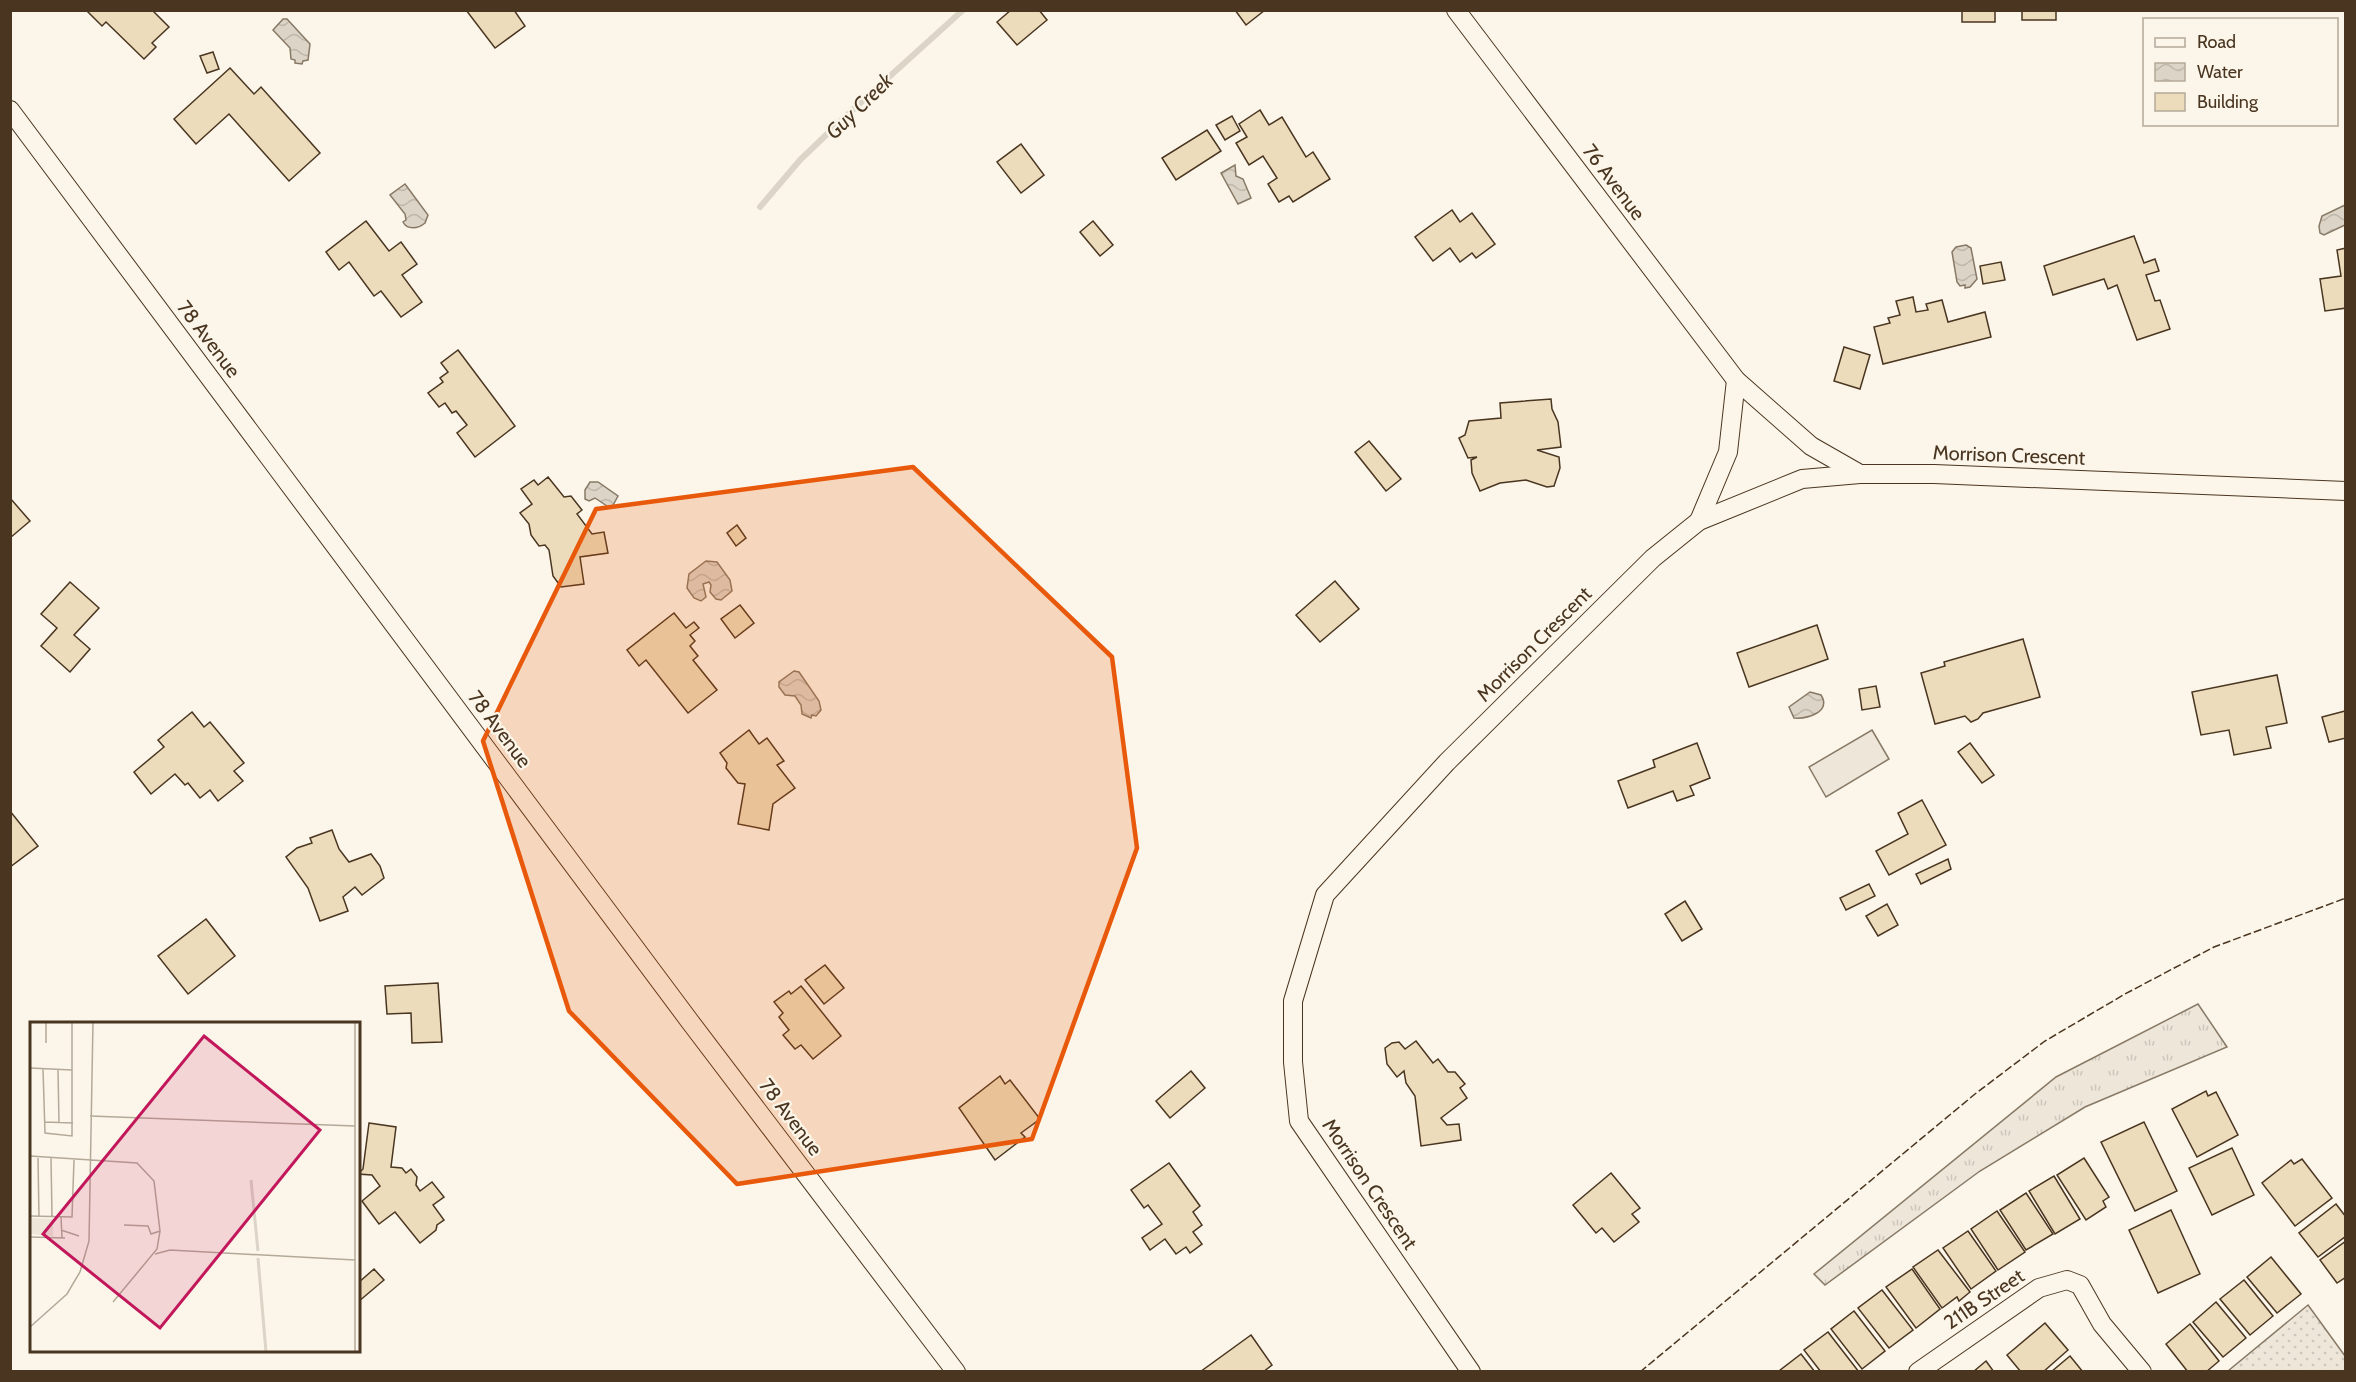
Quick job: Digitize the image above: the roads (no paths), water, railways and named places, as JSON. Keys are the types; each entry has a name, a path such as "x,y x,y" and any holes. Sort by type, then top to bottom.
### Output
{"street":[{"name":"76 Avenue","path":"1456,10 1736,380 1811,446 1860,474"},
{"name":"78 Avenue","path":"10,110 688,1020 956,1371"},
{"path":"1699,521 1728,452 1736,380"},
{"name":"Morrison Crescent","path":"1466,1365 1299,1121 1293,1062 1293,1001 1325,896 1447,762 1653,558 1699,521 1802,479 1860,474 1934,474 2346,491"},
{"name":"211B Street","path":"1918,1371 2039,1288 2067,1280 2080,1285 2102,1324 2142,1371"}],"water":[{"path":"283,19 287,19 310,44 308,60 303,61 302,64 295,63 295,60 291,59 290,48 273,30"},
{"path":"1235,165 1236,176 1243,179 1251,198 1238,204 1221,173"},
{"path":"405,184 428,215 425,223 416,227 405,225 403,222 406,220 405,214 390,195"},
{"path":"2345,205 2345,225 2324,235 2320,233 2319,226 2322,216"},
{"path":"1966,245 1971,248 1977,279 1970,287 1965,288 1965,285 1960,286 1957,282 1952,252 1956,247"},
{"path":"590,482 598,482 618,496 612,507 610,508 595,498 589,501 585,499 585,490"},
{"path":"706,561 717,562 730,580 732,591 721,600 716,599 710,592 709,582 703,584 706,597 701,601 694,598 687,588 689,574"},
{"path":"794,671 799,672 819,701 821,710 816,716 812,715 811,718 802,714 801,705 795,696 785,695 779,687 779,682"},
{"path":"1810,692 1821,695 1824,701 1821,710 1811,716 1794,718 1789,707"}],"waterway":[{"name":"Guy Creek","path":"760,207 800,160 963,10"}]}
